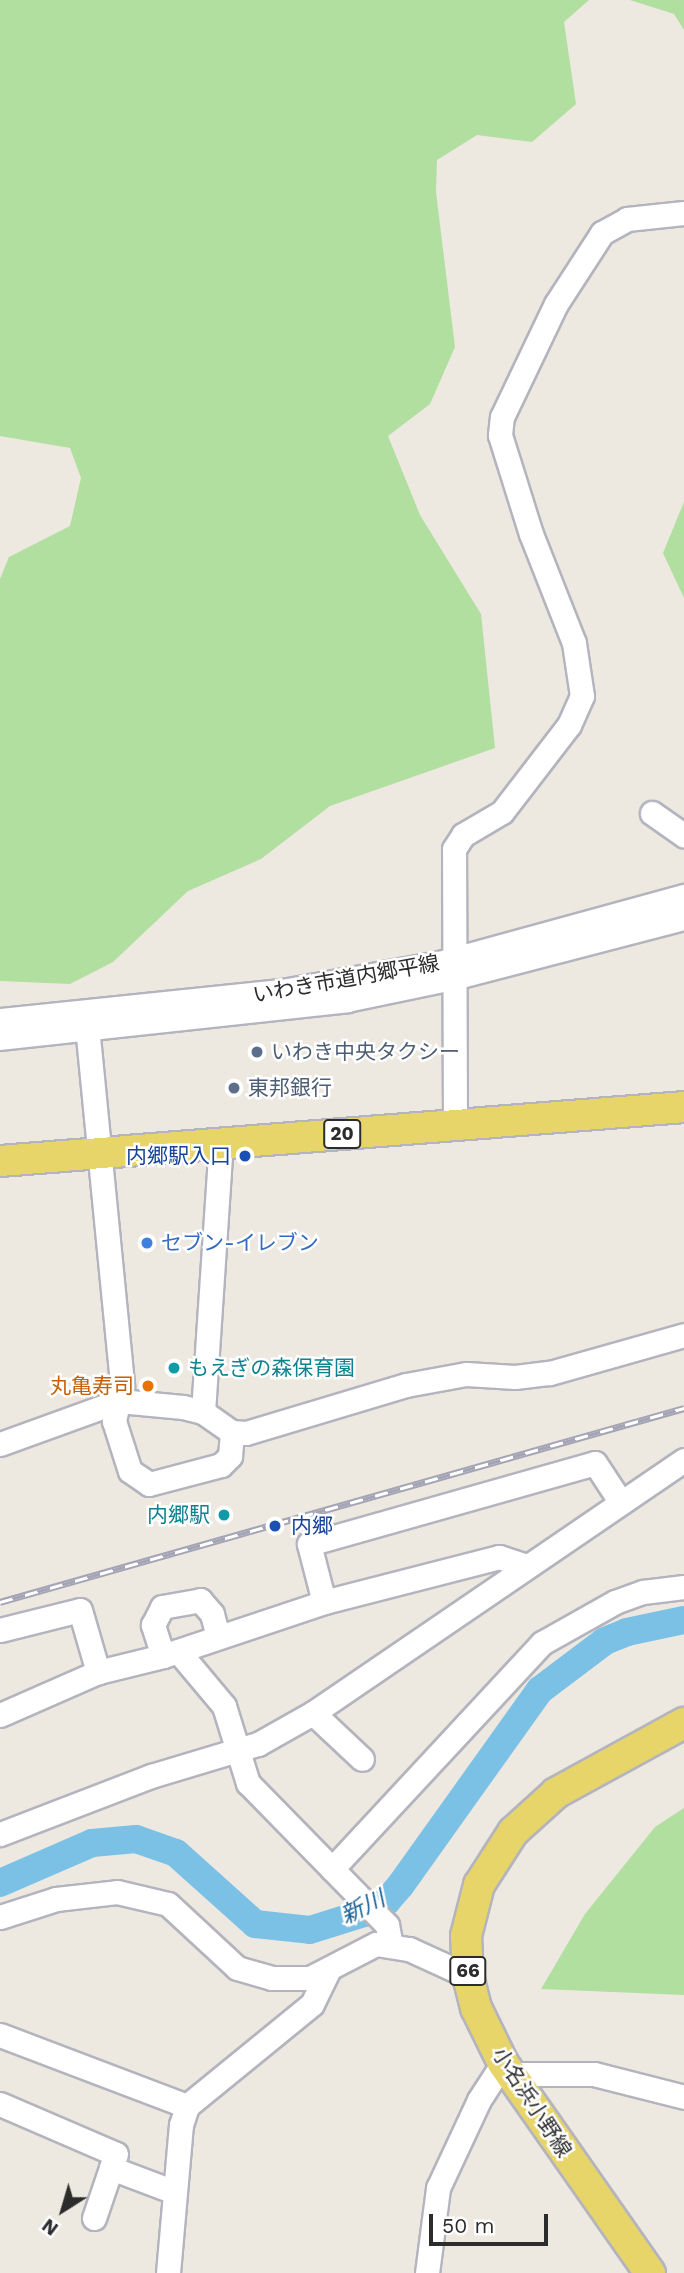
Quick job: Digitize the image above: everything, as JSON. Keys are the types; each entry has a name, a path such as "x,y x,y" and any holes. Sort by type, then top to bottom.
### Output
{"main road":[{"name":"20","path":"0,1161 99,1151 221,1144 684,1107"},
{"name":"小名浜小野線","path":"650,2273 506,2069 477,2008 468,1976 469,1915 479,1885 513,1832 556,1793 684,1723"}],"street":[{"path":"455,1124 457,968 454,849 463,835 502,811 569,725 582,696 574,643 531,534 500,435 502,417 556,304 601,233 627,219 684,214"},
{"path":"652,813 684,835"},
{"name":"いわき市道内郷平線","path":"457,968 684,896"},
{"name":"いわき市道内郷平線","path":"0,1038 282,991 457,968 684,918"},
{"name":"いわき市道内郷平線","path":"0,1020 87,1022"},
{"path":"87,1022 120,1401 114,1421 130,1471 149,1484 221,1465 230,1455 232,1432"},
{"path":"202,1412 221,1144"},
{"path":"0,1444 120,1401 202,1412 232,1432 258,1431 406,1385 466,1374 515,1377 551,1373 684,1335"},
{"path":"0,1834 151,1776 237,1751 313,1713 620,1501 684,1460"},
{"path":"324,1602 309,1544 595,1463 620,1501"},
{"path":"0,1715 98,1672 171,1653 324,1602 499,1557 527,1566"},
{"path":"334,1871 542,1643 615,1602 643,1592 684,1587"},
{"path":"218,1637 212,1614 201,1600 162,1608 153,1625 171,1653 224,1706 248,1783 387,1925 391,1945"},
{"path":"0,1630 80,1610 98,1672"},
{"path":"313,1713 362,1759"},
{"path":"0,1917 56,1899 117,1892 168,1904 237,1968 292,1980 329,1969 362,1949 391,1945 468,1976"},
{"path":"168,2273 181,2125 187,2106 312,2004 329,1969"},
{"path":"0,2035 13,2036 187,2106"},
{"path":"427,2273 438,2188 479,2101 506,2069 594,2074 684,2097"},
{"path":"0,2104 116,2154 94,2218"},
{"path":"112,2165 174,2192"}],"green space":[{"path":"0,0 589,0 564,22 576,104 532,142 477,135 437,160 436,192 455,347 430,404 388,436 420,515 481,614 495,748 330,806 261,859 188,891 113,962 70,984 0,981 0,579 9,557 70,526 81,478 70,448 0,436"},
{"path":"630,0 684,0 684,30 674,14"},
{"path":"684,502 684,598 663,553"},
{"path":"684,1808 684,1995 541,1989 585,1914 655,1827"}],"waterway":[{"name":"新川","path":"0,1883 92,1843 136,1839 176,1853 255,1924 310,1930 364,1913 386,1902 400,1886 540,1690 605,1641 627,1632 684,1620"}],"railway":[{"path":"0,1602 684,1408"}],"place":[{"name":"いわき中央タクシー","path":"257,1052"},
{"name":"東邦銀行","path":"234,1088"},
{"name":"内郷駅入口","path":"245,1156"},
{"name":"セブン-イレブン","path":"147,1243"},
{"name":"もえぎの森保育園","path":"174,1368"},
{"name":"丸亀寿司","path":"148,1386"},
{"name":"内郷駅","path":"224,1515"},
{"name":"内郷","path":"275,1526"}]}
